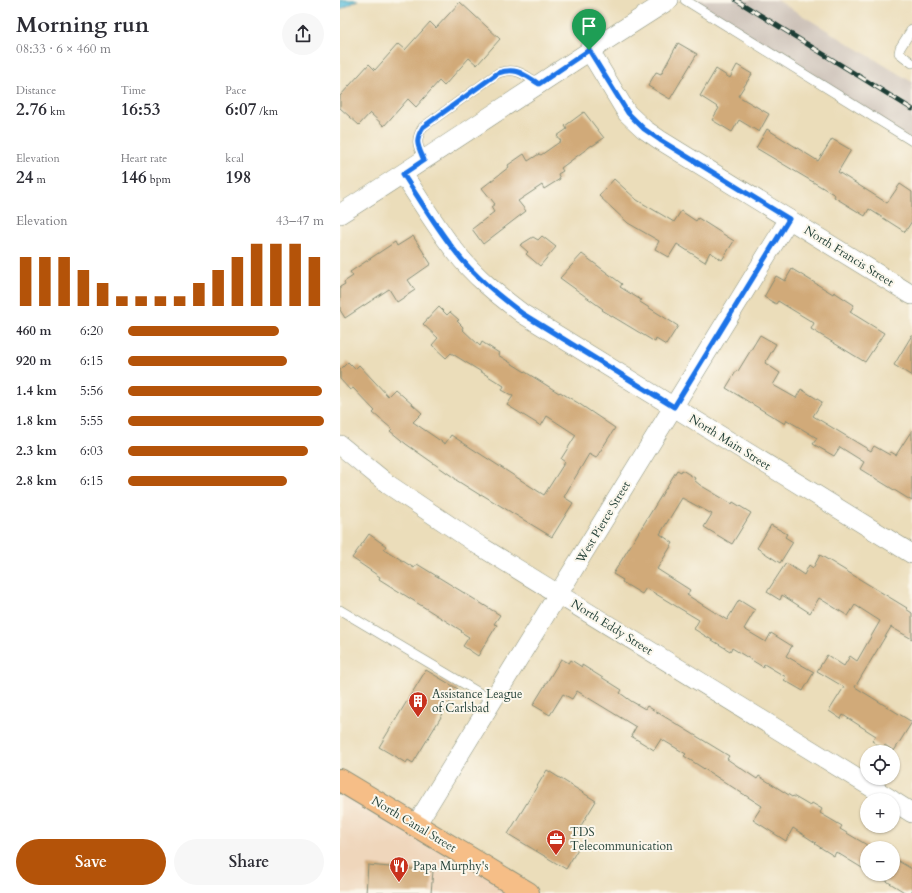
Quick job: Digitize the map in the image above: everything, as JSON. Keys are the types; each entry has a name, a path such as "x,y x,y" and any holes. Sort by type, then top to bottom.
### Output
{"main road":[{"name":"North Canal Street","path":"340,780 528,893"}],"street":[{"path":"340,214 403,174 589,50 669,0"},
{"name":"North Francis Street","path":"589,50 628,113 644,129 912,295"},
{"name":"North Main Street","path":"403,174 455,251 479,278 523,314 912,554"},
{"name":"West Pierce Street","path":"416,825 789,219"},
{"name":"North Eddy Street","path":"340,445 377,476 408,499 881,793"},
{"name":"North Eddy Street","path":"900,805 912,813"}],"lane":[{"path":"685,0 912,141"},
{"path":"912,29 900,48 899,53 912,63"},
{"path":"424,160 417,143 418,135 423,127 498,73 509,70 517,71 539,84"},
{"path":"340,610 492,701"}],"shaded area":[{"path":"685,0 777,0 912,82 912,141"},
{"path":"340,780 528,893 340,893"}],"water":[{"path":"340,0 358,0 340,10"}],"building":[{"path":"460,2 500,39 477,65 469,58 444,86 439,81 416,107 408,99 384,126 370,113 359,125 340,108 340,96 369,64 375,70 398,44 405,50 430,22 436,28"},
{"path":"678,43 697,54 670,99 648,86 656,72 661,74"},
{"path":"737,65 752,74 738,96 769,114 759,132 739,120 732,132 712,120 719,108 700,96 716,69 730,78"},
{"path":"584,112 604,138 561,168 563,171 558,174 560,179 544,189 542,185 518,201 526,211 483,244 472,229 494,212 491,207 495,204 482,188 509,167 508,165 524,154 528,161 539,154 541,155 561,141 557,136 567,129 565,126"},
{"path":"767,129 818,161 832,139 851,150 838,172 887,203 900,184 912,192 912,221 905,232 869,209 865,216 834,197 835,195 756,148"},
{"path":"614,179 637,200 674,222 681,211 696,221 698,218 734,241 722,260 710,252 705,262 677,244 669,257 655,249 659,241 628,223 599,196"},
{"path":"413,236 431,264 408,280 415,290 397,302 389,289 345,318 340,310 340,287 345,284 344,282 353,276 350,272 395,242 397,246"},
{"path":"542,236 556,247 540,266 526,254 528,252 520,245 533,237 538,240"},
{"path":"582,254 622,284 620,287 641,300 640,302 678,326 666,345 656,339 655,342 602,310 603,309 560,278"},
{"path":"792,269 854,305 850,312 884,333 865,362 811,329 814,323 778,301 776,304 764,297 776,276 785,281"},
{"path":"439,307 447,315 450,312 459,320 457,321 463,327 462,329 480,346 482,342 499,353 498,355 559,393 560,392 578,403 615,428 596,458 589,454 569,488 564,497 573,503 552,537 456,480 406,444 390,431 392,429 373,413 375,411 353,388 350,390 340,379 340,370 348,362 355,369 359,365 388,396 395,389 422,413 413,422 445,444 451,435 544,495 565,462 561,459 576,435 547,416 541,426 507,405 513,396 502,390 504,386 451,353 446,358 432,345 438,338 423,324"},
{"path":"760,335 776,344 765,363 780,373 773,385 796,398 801,389 822,402 813,416 871,451 874,446 890,455 891,452 896,455 912,430 912,501 860,469 864,462 840,447 834,456 813,444 817,438 787,420 785,424 726,388"},
{"path":"912,335 912,376 894,365"},
{"path":"677,470 681,472 682,470 695,478 694,480 700,485 732,504 733,502 751,513 732,544 704,527 712,514 682,498 660,534 673,543 657,569 690,590 687,595 727,620 739,600 755,610 744,629 766,642 771,633 792,646 786,656 814,672 803,691 784,680 786,677 764,664 763,667 732,648 730,651 694,629 699,620 646,588 642,594 622,582 623,580 613,574"},
{"path":"771,525 787,534 785,537 793,542 780,563 757,548"},
{"path":"369,534 386,546 384,549 414,568 417,564 500,615 494,624 497,625 478,656 463,646 469,637 461,632 462,631 379,579 380,577 352,558"},
{"path":"820,555 907,608 906,609 912,613 912,639 891,627 855,687 912,722 898,745 878,745 872,741 876,736 843,715 841,719 829,711 844,687 817,671 827,655 844,666 850,656 857,661 880,621 855,605 848,616 819,598 810,613 782,595 780,600 767,592 786,563 804,575 809,565 813,568"},
{"path":"561,659 569,663 571,660 582,667 582,665 622,690 620,693 631,701 645,709 647,706 729,756 727,759 757,779 759,776 792,797 793,796 810,806 812,803 822,809 820,813 842,826 840,829 860,841 860,867 836,852 834,856 793,828 786,841 753,820 762,806 684,756 686,754 661,739 654,750 631,736 636,727 577,691 572,699 563,694 550,715 533,705"},
{"name":"Assistance League of Carlsbad","path":"426,670 458,689 413,763 408,760 406,763 379,747"},
{"path":"547,770 596,801 571,842 579,847 566,869 508,834"},
{"path":"900,862 912,869 912,893 906,893 886,881 900,881"},
{"path":"368,865 433,871 431,893 366,893"}],"railway":[{"path":"736,0 912,109"}],"place":[{"name":"Assistance League of Carlsbad","path":"418,718"},
{"name":"TDS Telecommunication","path":"556,856"},
{"name":"Papa Murphy's","path":"399,883"}],"route":[{"path":"589,50 628,113 644,129 789,219 674,407 523,314 502,298 479,278 455,251 403,174 424,160 417,143 418,135 423,127 498,73 509,70 517,71 539,84 589,50"}]}
